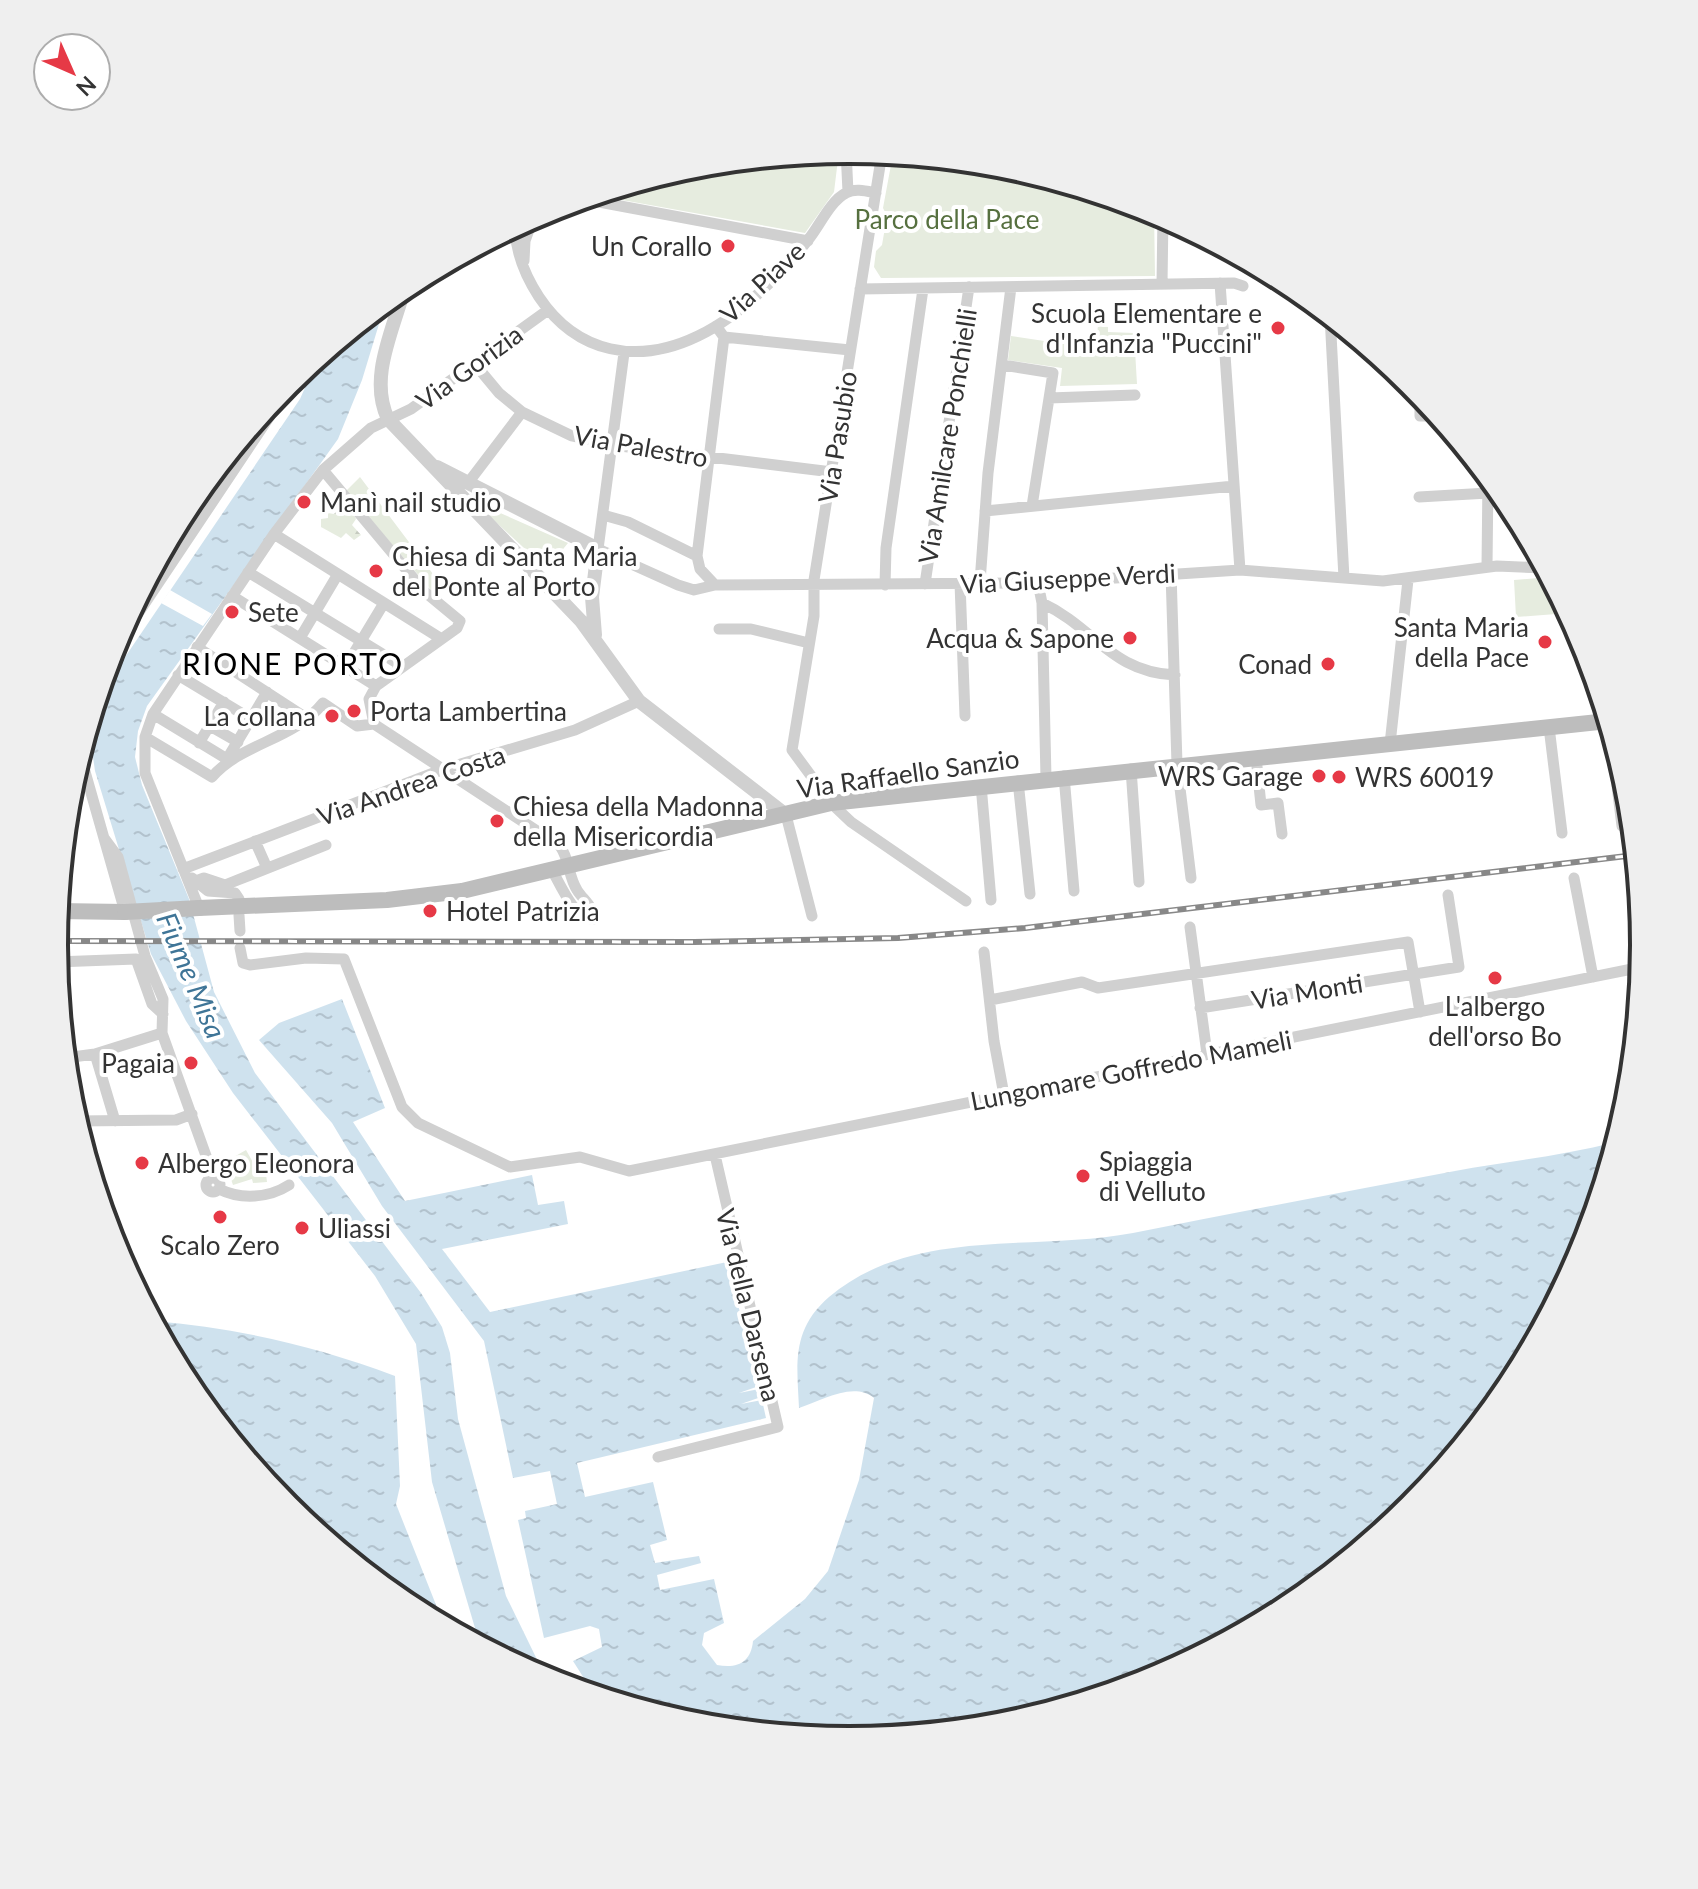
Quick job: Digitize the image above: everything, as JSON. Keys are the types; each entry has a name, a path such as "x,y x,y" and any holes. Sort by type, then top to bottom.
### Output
{"main road":[{"name":"Via Raffaello Sanzio","path":"69,911 125,912 425,897 571,866 831,803 1177,764 1597,722"}],"street":[{"path":"847,164 848,192 876,193"},
{"name":"Via Pasubio","path":"831,803 792,750 809,643 814,585 880,165"},
{"name":"Via Piave","path":"517,238 525,270 548,310 578,338 601,349 624,353 674,346 716,326 771,279 808,241 840,197 848,192"},
{"path":"604,203 808,241"},
{"path":"1162,284 1163,230"},
{"path":"525,270 530,232"},
{"path":"860,289 1220,283 1243,286"},
{"path":"1220,283 1240,570"},
{"name":"Via Amilcare Ponchielli","path":"925,584 969,287"},
{"path":"980,582 985,511 1011,287"},
{"path":"885,585 886,548 923,289"},
{"path":"399,306 379,380 379,398 388,419 467,506 566,604 595,639 620,680 639,701 786,815 812,916"},
{"name":"Via Gorizia","path":"145,737 153,714 178,675 274,534 323,470 371,428 411,409 548,310"},
{"path":"715,585 700,569 697,556 724,337 716,326"},
{"path":"1331,330 1344,578"},
{"path":"724,337 850,350"},
{"path":"595,639 592,597 624,353"},
{"name":"Via Palestro","path":"474,363 499,393 522,412 572,436 612,445 832,472"},
{"path":"1003,365 1053,373 1032,506"},
{"path":"1049,398 1135,395"},
{"path":"468,483 522,412"},
{"path":"154,590 255,438"},
{"path":"425,461 598,549"},
{"path":"323,470 425,592 460,621 457,628 376,686 369,699 374,724"},
{"path":"985,511 1234,486"},
{"path":"467,506 467,493 483,490"},
{"path":"1419,497 1486,493"},
{"path":"1487,567 1488,496"},
{"path":"603,515 628,522 697,556"},
{"path":"274,534 440,638"},
{"name":"Via Giuseppe Verdi","path":"598,549 694,590 715,585 1038,583 1240,570 1408,580 1487,567 1532,568"},
{"path":"248,572 402,666"},
{"path":"1171,573 1177,764 1191,878"},
{"path":"300,638 338,574"},
{"path":"1390,744 1408,580"},
{"path":"960,583 965,716"},
{"path":"1038,583 1042,603 1046,778"},
{"path":"232,596 376,686"},
{"path":"566,604 575,606 592,597"},
{"path":"346,666 384,603"},
{"path":"1042,603 1068,617 1117,660 1140,669 1175,675"},
{"path":"719,629 751,629 809,643"},
{"path":"197,647 308,719"},
{"path":"178,675 251,719"},
{"path":"145,737 212,777 238,742 267,692"},
{"name":"Via Andrea Costa","path":"189,876 255,841 444,769 575,730 639,701"},
{"path":"199,743 224,702"},
{"path":"153,714 227,759 249,753 308,719 323,703 357,726 374,724 560,846 571,866 574,884 594,913 591,920 568,898 552,870"},
{"path":"210,726 238,742"},
{"path":"1549,727 1562,833"},
{"path":"145,737 145,773 189,876 199,908"},
{"path":"1256,757 1261,805 1278,803 1282,834"},
{"path":"1131,769 1139,882"},
{"path":"1064,776 1074,891"},
{"path":"87,777 125,912"},
{"path":"1018,781 1030,894"},
{"path":"981,785 991,900"},
{"path":"752,789 757,809 752,823"},
{"path":"831,803 851,822 966,901"},
{"path":"104,838 118,857 145,956 163,999 162,1033 216,1183 236,1195 270,1195 289,1185"},
{"path":"255,841 267,868"},
{"path":"189,876 225,885 326,845"},
{"path":"189,876 208,891 235,893 239,899"},
{"path":"1574,878 1593,977"},
{"name":"Via Monti","path":"1200,1008 1459,967 1448,895"},
{"path":"239,915 240,931"},
{"path":"1190,927 1207,1054"},
{"path":"990,1000 1082,982 1098,988 1408,942 1420,1012"},
{"name":"Lungomare Goffredo Mameli","path":"240,948 243,963 250,965 306,958 344,959 405,1111 418,1123 510,1167 580,1157 620,1171 715,1155 1629,970"},
{"path":"984,952 1004,1095"},
{"path":"69,962 136,959 152,1004 163,1014"},
{"path":"77,1056 95,1054 162,1033"},
{"path":"95,1054 115,1121"},
{"path":"89,1121 176,1120 192,1114"},
{"name":"Via della Darsena","path":"658,1457 778,1427 715,1155"}],"green space":[{"path":"837,164 834,192 805,233 622,200 647,190 747,170"},
{"name":"Parco della Pace","path":"891,165 951,170 1051,190 1154,226 1155,276 881,278 874,267 887,216 883,208"},
{"path":"1098,326 1108,327 1108,332 1134,333 1137,384 1060,386 1062,368 1008,360 1011,336 1071,345 1096,340"},
{"path":"360,477 445,590 433,592 346,491"},
{"path":"346,501 356,519 352,525 361,535 354,540 346,533 341,538 321,527 321,519 328,518 328,513 334,514"},
{"path":"473,501 568,543 547,569"},
{"path":"1538,578 1556,614 1516,617 1514,580"},
{"path":"246,1150 255,1166 258,1165 260,1174 266,1174 267,1182 253,1183 252,1179 233,1185 225,1162"}],"water":[{"name":"Fiume Misa","path":"380,321 362,380 338,439 147,706 138,731 135,757 142,785 189,899 214,992 255,1073 421,1293 442,1327 450,1353 458,1419 506,1596 537,1660 476,1630 432,1482 416,1344 375,1276 233,1093 186,1021 151,954 95,771 92,753 120,665 300,399 307,382"},
{"path":"342,999 385,1108 353,1122 405,1201 532,1175 538,1205 564,1201 568,1224 442,1249 490,1312 727,1262 759,1386 739,1393 759,1389 761,1397 741,1404 762,1400 766,1418 577,1463 585,1497 653,1482 667,1540 650,1545 655,1563 699,1556 701,1563 657,1575 660,1590 714,1579 724,1623 704,1633 702,1645 717,1665 724,1666 737,1665 746,1659 753,1641 805,1599 828,1571 859,1480 874,1398 857,1391 847,1392 799,1408 799,1348 808,1322 817,1309 862,1275 898,1260 936,1251 1133,1233 1604,1145 1589,1196 1549,1290 1525,1335 1469,1420 1401,1497 1364,1532 1283,1594 1194,1645 1148,1666 1051,1699 951,1719 849,1726 798,1724 697,1710 598,1684 584,1679 573,1661 602,1647 599,1629 590,1626 544,1638 518,1520 526,1518 525,1511 557,1504 550,1471 513,1478 484,1341 382,1206 332,1123 259,1040 279,1023"},
{"path":"166,1323 276,1340 395,1376 400,1486 396,1504 437,1608 374,1564 297,1497 229,1420"}],"pier":[{"path":"170,590 212,614 203,626 161,603"}],"railway":[{"path":"68,941 694,942 898,938 1025,928 1624,856"}],"place":[{"name":"Un Corallo","path":"728,246"},
{"name":"Scuola Elementare e d'Infanzia \"Puccini\"","path":"1278,328"},
{"name":"Manì nail studio","path":"304,502"},
{"name":"Chiesa di Santa Maria del Ponte al Porto","path":"376,571"},
{"name":"Sete","path":"232,612"},
{"name":"Acqua & Sapone","path":"1130,638"},
{"name":"Santa Maria della Pace","path":"1545,642"},
{"name":"Conad","path":"1328,664"},
{"name":"Porta Lambertina","path":"354,711"},
{"name":"La collana","path":"332,716"},
{"name":"WRS Garage","path":"1319,776"},
{"name":"WRS 60019","path":"1339,777"},
{"name":"Chiesa della Madonna della Misericordia","path":"497,821"},
{"name":"Hotel Patrizia","path":"430,911"},
{"name":"L'albergo dell'orso Bo","path":"1495,978"},
{"name":"Pagaia","path":"191,1063"},
{"name":"Albergo Eleonora","path":"142,1163"},
{"name":"Spiaggia di Velluto","path":"1083,1176"},
{"name":"Scalo Zero","path":"220,1217"},
{"name":"Uliassi","path":"302,1228"}],"district":[{"name":"RIONE PORTO","path":"293,663"}]}
